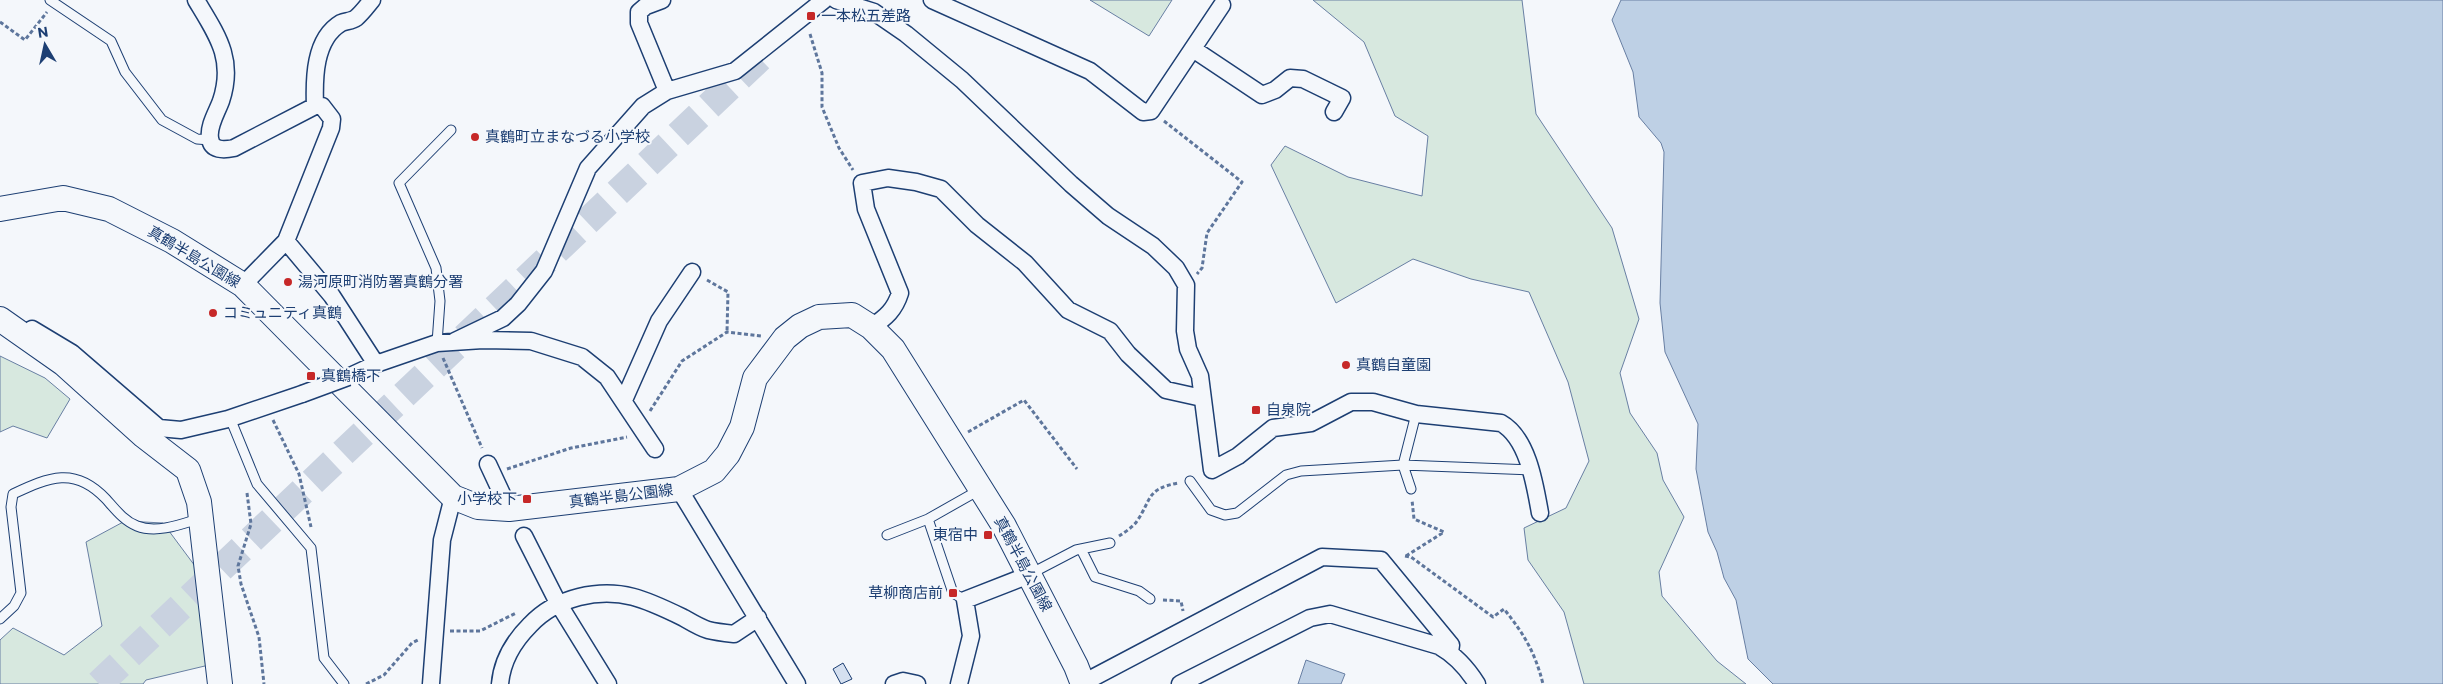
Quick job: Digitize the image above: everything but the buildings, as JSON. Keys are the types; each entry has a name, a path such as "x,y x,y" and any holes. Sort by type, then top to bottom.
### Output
{"main road":[{"name":"真鶴半島公園線","path":"0,209 63,198 108,209 172,241 243,286 453,498 478,507 509,509 679,489 714,471 728,454 742,427 755,378 786,338 800,326 819,316 832,314 852,315 871,327 893,349 951,441 981,489 1029,574 1083,684"},
{"path":"3,321 64,364 144,436 188,470 199,502 220,684"}],"street":[{"path":"196,0 221,42 226,59 225,90 210,130 210,140 215,147 224,150 234,148 315,106 322,106 332,119 331,128 286,241 243,286"},
{"path":"315,106 313,76 320,51 333,30 342,23 355,18 372,0"},
{"path":"662,0 646,6 639,12 639,23 668,91"},
{"path":"455,341 503,318 518,304 544,271 588,168 643,106 668,91 735,71 828,0 874,12 906,34 948,68 1093,203 1108,216 1153,246 1176,268 1186,285 1185,331 1188,349 1200,376 1212,470 1238,456 1273,428 1311,423 1351,402 1374,402 1416,414 1501,424 1510,429 1532,470 1540,513"},
{"path":"932,0 1090,71 1143,112 1151,112 1222,5"},
{"path":"1193,49 1262,95 1275,90 1290,78 1303,79 1342,98 1334,112"},
{"path":"871,327 883,320 896,306 900,293 866,210 862,183 888,178 916,182 941,189 977,225 1025,263 1068,310 1110,331 1128,354 1166,390 1202,398"},
{"path":"286,241 332,296 376,364"},
{"path":"624,400 659,321 692,272"},
{"path":"3,321 26,325 72,353 159,428 180,430 230,418 302,394 348,377 376,364 436,343 455,341 531,341 582,357 607,377 655,449"},
{"path":"490,468 509,509"},
{"path":"679,489 797,684"},
{"path":"431,684 442,540 453,498"},
{"path":"524,536 558,603 608,684"},
{"path":"1083,684 1322,557 1381,560 1451,645 1450,652"},
{"path":"959,684 971,636 965,600 1029,574"},
{"path":"500,684 501,671 516,639 536,619 558,603 601,593 624,593 648,601 707,630 734,634 758,618"},
{"path":"1180,684 1310,618 1330,614 1439,646 1450,652 1469,671 1477,684"},
{"path":"894,684 903,681 917,684"}],"lane":[{"path":"52,1 111,41 125,72 162,120 197,139 210,140"},
{"path":"436,343 440,301 436,268 399,183 451,130"},
{"path":"1411,490 1403,465 1416,414"},
{"path":"230,418 257,484 311,548 324,658 344,684"},
{"path":"1190,481 1211,510 1225,515 1238,513 1286,475 1334,468 1403,465 1532,470"},
{"path":"0,619 14,606 21,593 11,507 13,494 42,480 76,477 99,492 122,516 138,527 166,529 201,518"},
{"path":"887,535 928,519 981,489"},
{"path":"928,519 953,593 965,600"},
{"path":"1029,574 1076,550 1110,543"},
{"path":"1081,549 1096,577 1139,591 1150,599"}],"path":[{"path":"828,0 809,36 822,73 822,107 839,148 862,183"},
{"path":"0,22 25,40 52,1"},
{"path":"1151,112 1242,182 1207,233 1202,268 1186,285"},
{"path":"692,272 728,292 727,332"},
{"path":"436,343 490,468 643,430 682,362 727,332 786,338"},
{"path":"951,441 1024,400 1077,469"},
{"path":"266,406 299,474 312,532 311,548"},
{"path":"249,466 246,479 251,524 238,566 241,584 259,637 264,684"},
{"path":"1110,543 1137,523 1148,499 1162,486 1190,481"},
{"path":"1405,556 1444,532 1414,518 1411,490"},
{"path":"1381,560 1405,556 1411,557 1493,617 1504,609 1524,634 1537,660 1543,684"},
{"path":"1150,599 1180,600 1186,628"},
{"path":"366,684 384,675 412,644 435,631 480,632 519,611"}],"shaded area":[{"path":"1090,0 1172,0 1149,36"},
{"path":"1313,0 1522,0 1536,114 1612,228 1639,319 1620,373 1630,413 1657,453 1663,480 1684,517 1659,572 1662,596 1717,661 1746,684 1584,684 1564,612 1528,560 1524,528 1566,508 1589,461 1568,382 1529,292 1471,279 1413,259 1336,303 1271,165 1285,146 1348,177 1422,196 1428,136 1395,116 1364,42"},
{"path":"0,356 45,378 70,399 47,438 13,426 0,432"},
{"path":"125,521 163,523 195,566 209,665 146,680 143,684 0,684 0,640 13,628 64,655 102,626 86,542"}],"water":[{"path":"1621,0 2443,0 2443,684 1773,684 1748,659 1736,600 1724,578 1717,552 1708,532 1696,469 1698,424 1665,352 1660,303 1664,152 1661,143 1639,117 1633,72 1612,20"},
{"path":"1306,660 1345,674 1341,684 1298,684"}],"tunnel":[{"path":"99,684 765,53"}],"place":[{"name":"一本松五差路","path":"811,16"},
{"name":"真鶴町立まなづる小学校","path":"475,137"},
{"name":"湯河原町消防署真鶴分署","path":"288,282"},
{"name":"コミュニティ真鶴","path":"213,313"},
{"name":"真鶴自童園","path":"1346,365"},
{"name":"真鶴橋下","path":"311,376"},
{"name":"自泉院","path":"1256,410"},
{"name":"小学校下","path":"527,499"},
{"name":"東宿中","path":"988,535"},
{"name":"草柳商店前","path":"953,593"}]}
